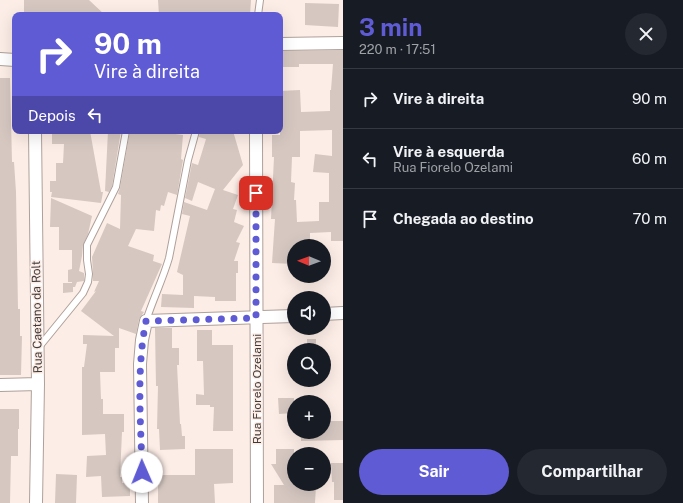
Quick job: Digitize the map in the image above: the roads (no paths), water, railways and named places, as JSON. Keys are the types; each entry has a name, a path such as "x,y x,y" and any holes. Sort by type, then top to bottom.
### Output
{"street":[{"path":"283,44 343,43"},
{"path":"0,59 12,60"},
{"name":"Rua Caetano da Rolt","path":"35,134 38,348 36,503"},
{"name":"Rua Fiorelo Ozelami","path":"256,134 257,503"},
{"path":"331,314 343,313"},
{"path":"142,503 140,364 142,340 146,321 287,316"},
{"path":"0,385 38,384"}],"lane":[{"path":"258,12 260,0"},
{"path":"38,348 83,293 88,282 89,274 86,260 87,245 116,187 126,134"},
{"path":"146,321 169,258 188,160 195,134"}]}
